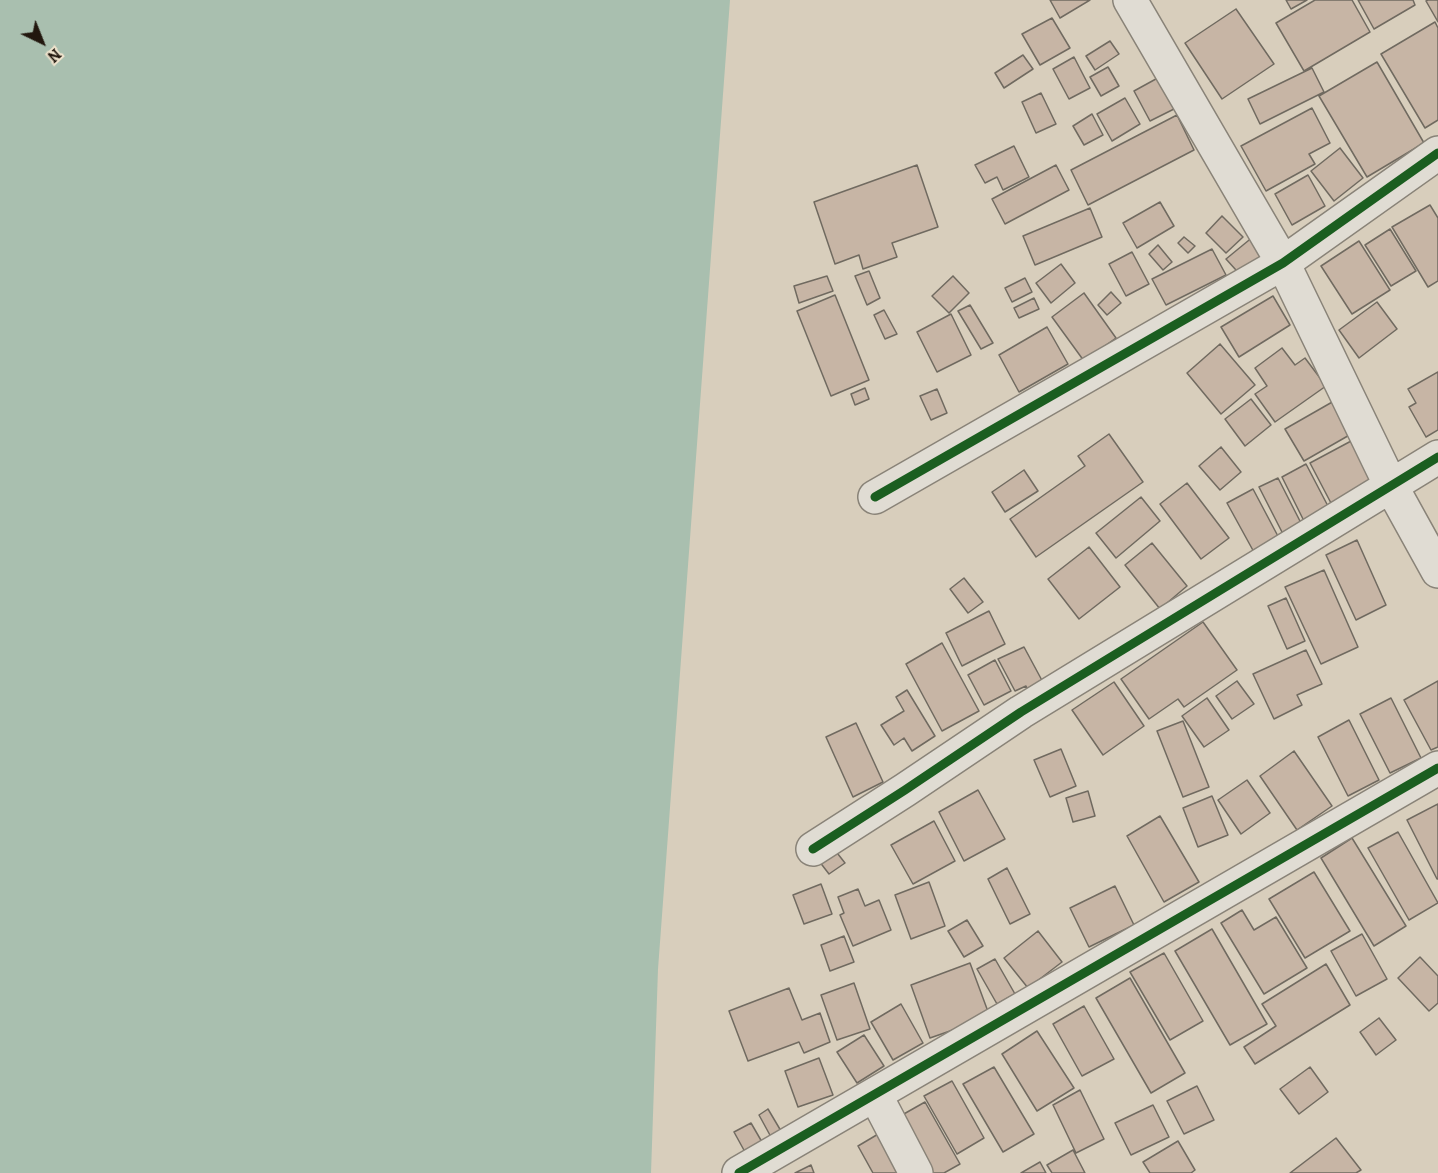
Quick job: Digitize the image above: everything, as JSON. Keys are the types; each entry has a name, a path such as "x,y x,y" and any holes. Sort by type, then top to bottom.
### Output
{"street":[{"path":"1130,0 1283,263 1391,486 1438,572"},
{"path":"875,497 1283,263 1438,153"},
{"path":"813,849 1021,712 1438,457"},
{"path":"739,1173 1438,768"},
{"path":"872,1096 881,1106 916,1173"}],"shaded area":[{"path":"0,0 730,0 658,969 651,1173 0,1173"}],"building":[{"path":"1050,0 1090,0 1060,18"},
{"path":"1286,0 1307,0 1291,9"},
{"path":"1315,0 1352,0 1370,32 1304,71 1276,23"},
{"path":"1358,0 1413,0 1415,5 1374,29"},
{"path":"1438,0 1438,22 1426,1"},
{"path":"1236,9 1274,64 1222,99 1185,43"},
{"path":"1052,18 1070,48 1040,65 1022,34"},
{"path":"1435,22 1438,28 1438,120 1425,128 1381,54"},
{"path":"1110,41 1119,54 1095,70 1086,56"},
{"path":"1023,55 1033,69 1004,88 995,73"},
{"path":"1074,57 1090,88 1069,99 1053,69"},
{"path":"1377,62 1424,143 1367,177 1319,96"},
{"path":"1108,67 1119,86 1101,96 1090,77"},
{"path":"1312,68 1324,92 1260,124 1248,99"},
{"path":"1165,74 1182,105 1150,121 1134,91"},
{"path":"1041,93 1056,124 1036,133 1022,102"},
{"path":"1125,98 1140,124 1112,141 1097,114"},
{"path":"1312,108 1330,143 1309,154 1315,164 1266,191 1241,146"},
{"path":"1092,114 1103,135 1084,145 1073,126"},
{"path":"1177,115 1194,150 1088,205 1071,170"},
{"path":"1014,146 1029,177 1003,190 997,177 985,183 975,165"},
{"path":"1340,148 1363,178 1334,201 1311,171"},
{"path":"917,165 938,227 892,243 897,257 863,269 859,255 835,264 814,202"},
{"path":"1056,165 1069,190 1005,224 992,199"},
{"path":"1308,175 1325,206 1292,225 1275,194"},
{"path":"1160,202 1174,226 1137,248 1123,223"},
{"path":"1430,205 1438,218 1438,281 1428,287 1392,227"},
{"path":"1090,208 1102,237 1035,265 1023,236"},
{"path":"1222,216 1243,237 1226,253 1206,233"},
{"path":"1390,229 1416,271 1391,286 1365,245"},
{"path":"1254,236 1273,257 1245,280 1226,259"},
{"path":"1184,237 1195,246 1188,253 1178,243"},
{"path":"1359,241 1390,290 1352,314 1321,266"},
{"path":"1158,245 1172,262 1163,270 1149,254"},
{"path":"1212,249 1226,275 1166,305 1152,279"},
{"path":"1132,252 1149,284 1126,296 1109,264"},
{"path":"1061,264 1075,283 1051,303 1036,283"},
{"path":"869,271 880,298 867,305 855,276"},
{"path":"827,276 833,291 799,303 794,286"},
{"path":"953,276 969,293 949,313 932,296"},
{"path":"1025,278 1032,292 1012,302 1005,288"},
{"path":"1111,292 1121,303 1107,315 1098,305"},
{"path":"1084,293 1116,338 1084,361 1052,317"},
{"path":"835,295 869,380 831,396 797,311"},
{"path":"1273,296 1290,325 1239,357 1221,327"},
{"path":"1034,298 1039,309 1019,318 1014,308"},
{"path":"1377,302 1397,329 1359,358 1339,330"},
{"path":"970,305 993,343 981,349 958,311"},
{"path":"884,310 897,334 885,339 874,315"},
{"path":"951,314 971,355 937,372 917,332"},
{"path":"1047,327 1068,364 1019,392 999,355"},
{"path":"1220,344 1255,385 1221,414 1187,373"},
{"path":"1282,348 1295,365 1305,358 1326,386 1275,422 1255,394 1267,386 1255,368"},
{"path":"1438,372 1438,430 1426,437 1409,407 1416,403 1408,389"},
{"path":"865,388 869,399 855,405 851,394"},
{"path":"937,389 947,413 931,420 920,396"},
{"path":"1251,399 1271,425 1245,446 1225,419"},
{"path":"1334,401 1353,433 1304,461 1285,429"},
{"path":"1109,434 1143,482 1036,557 1010,519 1085,466 1078,456"},
{"path":"1353,440 1375,482 1332,505 1310,463"},
{"path":"1221,447 1241,472 1220,490 1199,466"},
{"path":"1306,464 1330,510 1305,523 1282,477"},
{"path":"1024,470 1038,491 1005,512 992,492"},
{"path":"1278,478 1303,527 1284,536 1259,487"},
{"path":"1187,483 1229,538 1201,559 1160,504"},
{"path":"1253,489 1280,540 1255,554 1227,503"},
{"path":"1141,497 1160,521 1116,558 1096,533"},
{"path":"1357,540 1386,605 1356,620 1326,555"},
{"path":"1152,543 1187,586 1160,609 1125,565"},
{"path":"1089,547 1120,587 1079,619 1048,579"},
{"path":"1324,570 1358,647 1321,664 1285,587"},
{"path":"964,578 983,602 968,613 950,589"},
{"path":"1286,598 1305,641 1287,649 1268,606"},
{"path":"989,611 1005,644 962,666 946,633"},
{"path":"1203,622 1237,670 1184,707 1178,699 1149,719 1121,679"},
{"path":"942,643 979,711 942,731 906,664"},
{"path":"1024,647 1045,686 1030,694 1026,686 1015,691 998,659"},
{"path":"1306,650 1322,684 1297,695 1302,705 1274,719 1253,674"},
{"path":"995,660 1011,691 984,705 968,675"},
{"path":"1237,681 1254,704 1232,719 1216,696"},
{"path":"1438,681 1438,747 1431,750 1404,700"},
{"path":"1114,682 1144,726 1103,755 1072,710"},
{"path":"907,690 935,736 912,751 904,738 894,745 881,725 904,711 896,697"},
{"path":"1207,698 1229,730 1204,747 1182,716"},
{"path":"1391,698 1421,758 1390,773 1360,714"},
{"path":"1349,720 1379,780 1348,796 1318,737"},
{"path":"1183,721 1209,787 1183,797 1157,731"},
{"path":"856,723 883,782 853,797 826,737"},
{"path":"1061,749 1076,786 1050,797 1034,760"},
{"path":"1294,751 1332,806 1297,830 1260,776"},
{"path":"1247,780 1270,813 1241,834 1218,800"},
{"path":"978,790 1005,839 964,861 939,812"},
{"path":"1088,791 1095,816 1073,822 1066,798"},
{"path":"1212,796 1228,835 1198,847 1183,808"},
{"path":"1438,804 1438,879 1437,879 1407,820"},
{"path":"1160,816 1199,882 1164,902 1127,836"},
{"path":"934,821 955,861 913,884 891,845"},
{"path":"1398,832 1438,903 1409,920 1368,848"},
{"path":"1352,838 1406,926 1374,946 1321,858"},
{"path":"834,849 845,863 829,874 819,861"},
{"path":"1007,868 1030,914 1010,924 988,879"},
{"path":"1314,872 1350,931 1305,958 1269,899"},
{"path":"929,882 945,926 911,939 895,895"},
{"path":"821,884 832,914 804,924 793,895"},
{"path":"1115,886 1134,925 1089,947 1070,908"},
{"path":"858,889 865,906 879,900 891,930 853,946 840,915 844,913 838,897"},
{"path":"1242,910 1254,930 1276,917 1307,968 1264,994 1221,923"},
{"path":"967,920 983,946 964,957 948,931"},
{"path":"1212,929 1267,1024 1230,1045 1175,951"},
{"path":"1038,931 1062,962 1028,988 1004,958"},
{"path":"1362,934 1387,979 1356,996 1331,951"},
{"path":"844,936 854,962 830,971 821,945"},
{"path":"1164,953 1203,1021 1170,1040 1130,972"},
{"path":"1420,957 1438,976 1438,1003 1429,1011 1398,978"},
{"path":"995,959 1015,994 997,1004 977,969"},
{"path":"970,963 990,1017 930,1038 911,985"},
{"path":"1326,964 1350,1005 1255,1064 1244,1047 1276,1026 1262,1004"},
{"path":"1130,978 1185,1073 1151,1093 1096,998"},
{"path":"854,983 870,1029 837,1040 821,995"},
{"path":"789,988 802,1020 820,1013 830,1042 804,1053 799,1042 748,1061 729,1011"},
{"path":"901,1004 923,1043 893,1060 871,1022"},
{"path":"1084,1006 1114,1059 1082,1076 1053,1024"},
{"path":"1379,1018 1396,1040 1376,1055 1360,1032"},
{"path":"1037,1031 1074,1088 1037,1111 1002,1054"},
{"path":"864,1035 884,1066 857,1083 837,1052"},
{"path":"819,1058 833,1095 798,1107 785,1071"},
{"path":"994,1067 1034,1134 1003,1152 963,1084"},
{"path":"1310,1067 1328,1092 1299,1114 1280,1089"},
{"path":"952,1081 984,1138 957,1154 924,1096"},
{"path":"1197,1086 1214,1120 1184,1134 1167,1101"},
{"path":"1080,1090 1104,1139 1076,1153 1053,1105"},
{"path":"925,1102 960,1164 944,1173 926,1173 895,1119"},
{"path":"1153,1105 1169,1137 1131,1155 1115,1123"},
{"path":"768,1109 781,1131 771,1137 759,1115"},
{"path":"751,1123 762,1142 745,1152 734,1132"},
{"path":"885,1130 909,1173 873,1173 858,1146"},
{"path":"1336,1138 1361,1170 1356,1173 1290,1173"},
{"path":"1178,1141 1195,1170 1191,1173 1150,1173 1143,1162"},
{"path":"1073,1150 1085,1173 1052,1173 1047,1165"},
{"path":"1040,1162 1046,1173 1021,1173"},
{"path":"811,1165 814,1173 795,1173"}],"cycle path":[{"path":"875,497 1283,263 1438,153"},
{"path":"813,849 1021,712 1438,457"},
{"path":"739,1173 1438,768"}]}
